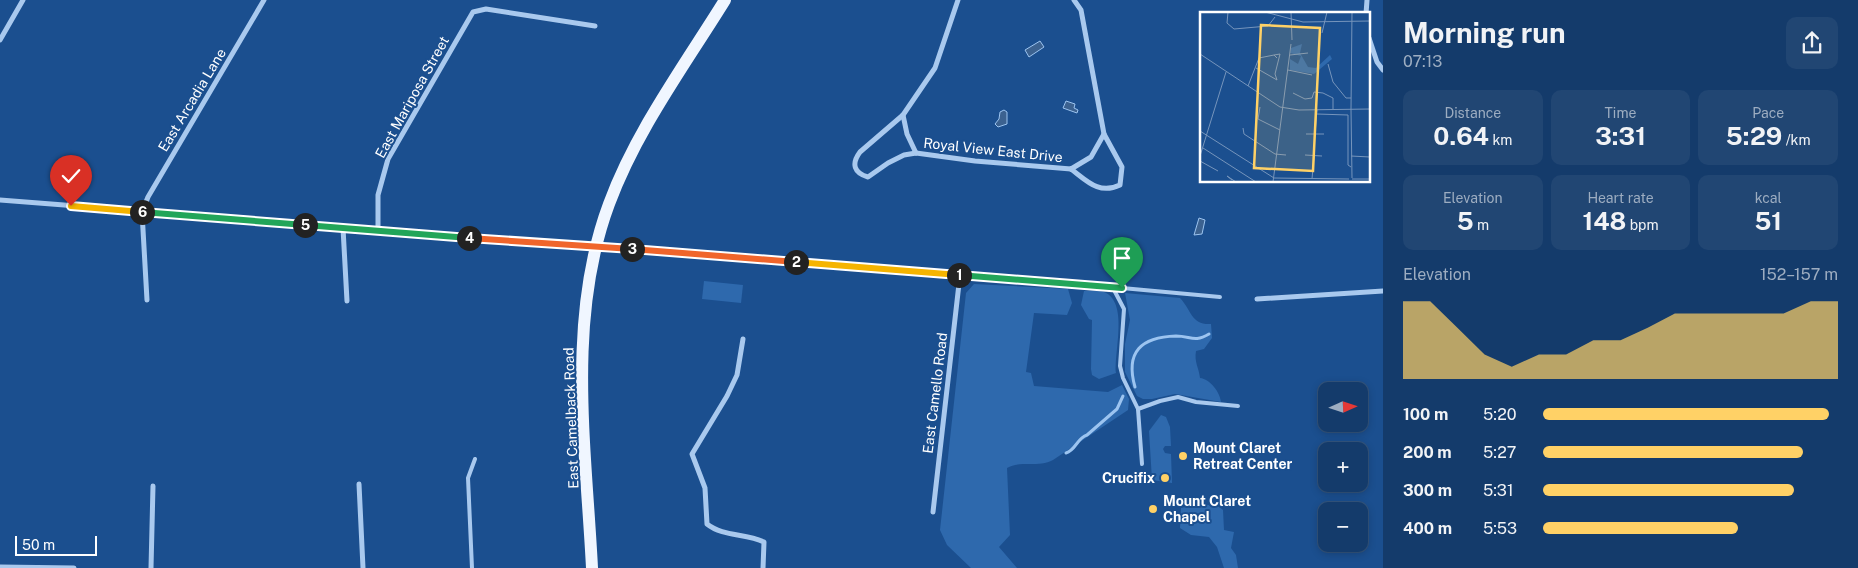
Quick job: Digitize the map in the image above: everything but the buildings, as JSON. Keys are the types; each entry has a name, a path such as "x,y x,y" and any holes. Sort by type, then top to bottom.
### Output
{"main road":[{"name":"East Camelback Road","path":"592,568 583,367 587,304 596,247 609,202 632,151 725,0"}],"street":[{"path":"0,40 23,0"},
{"name":"East Arcadia Lane","path":"142,212 148,197 264,0"},
{"path":"916,153 907,134 903,115 935,68 958,0"},
{"path":"1074,0 1082,10 1104,134 1122,167 1120,185 1102,190 1091,185 1071,169 1091,157 1104,134"},
{"name":"East Mariposa Street","path":"378,230 379,189 388,158 471,16 477,10 595,26"},
{"path":"1370,41 1377,62 1383,70"},
{"name":"Royal View East Drive","path":"903,115 854,159 854,167 860,175 868,177 888,163 904,155 916,153 976,161 1071,169"},
{"path":"0,200 1122,288"},
{"path":"142,212 147,300"},
{"path":"344,228 347,302"},
{"name":"East Camello Road","path":"933,512 960,275"},
{"path":"1257,299 1383,291"},
{"path":"743,339 737,375 731,389 692,454 705,488 707,524 714,530 755,538 764,542 764,568"},
{"path":"359,484 363,568"},
{"path":"151,568 153,486"},
{"path":"0,567 74,568"}],"lane":[{"path":"1113,288 1121,300 1124,317 1120,356 1121,373 1138,410 1142,464"},
{"path":"1122,288 1220,297"},
{"path":"1138,410 1160,401 1178,398 1196,402 1238,406"},
{"path":"472,568 468,478 475,459"}],"shaded area":[{"path":"1040,41 1044,47 1029,57 1025,50"},
{"path":"1066,101 1075,104 1074,108 1078,110 1077,113 1063,108"},
{"path":"1004,110 1007,112 1007,124 998,127 995,124 999,119 1000,112"},
{"path":"1199,218 1205,220 1202,234 1194,235"},
{"path":"704,281 743,285 741,303 702,299"},
{"path":"974,284 1068,289 1072,303 1067,315 1034,313 1026,372 1031,373 1034,386 1108,392 1122,385 1129,399 1128,410 1053,460 1042,464 1018,464 1007,468 1010,535 999,547 1017,568 971,568 947,545 940,530 966,293"},
{"path":"1084,291 1102,291 1112,297 1118,316 1116,373 1099,379 1092,375 1092,320 1089,319 1081,305"},
{"path":"1125,293 1180,298 1196,320 1204,324 1211,324 1212,338 1204,349 1196,351 1196,358 1200,378 1214,387 1219,394 1221,402 1175,394 1152,399 1143,399 1137,396 1125,372 1125,344 1130,320"},
{"path":"1161,415 1166,417 1170,427 1171,446 1165,446 1163,449 1165,453 1171,454 1172,483 1152,480 1149,431"},
{"path":"1199,504 1218,506 1223,510 1224,530 1234,532 1231,548 1236,555 1238,568 1224,568 1217,547 1209,537 1191,535 1180,528 1181,508"}],"waterway":[{"path":"1135,387 1132,364 1134,356 1145,343 1164,337 1181,336 1196,339 1209,334"},
{"path":"1066,453 1117,409 1123,396"}],"place":[{"name":"Mount Claret Retreat Center","path":"1183,456"},
{"name":"Crucifix","path":"1165,478"},
{"name":"Mount Claret Chapel","path":"1153,509"}],"route":[{"path":"71,206 1122,288"}]}
